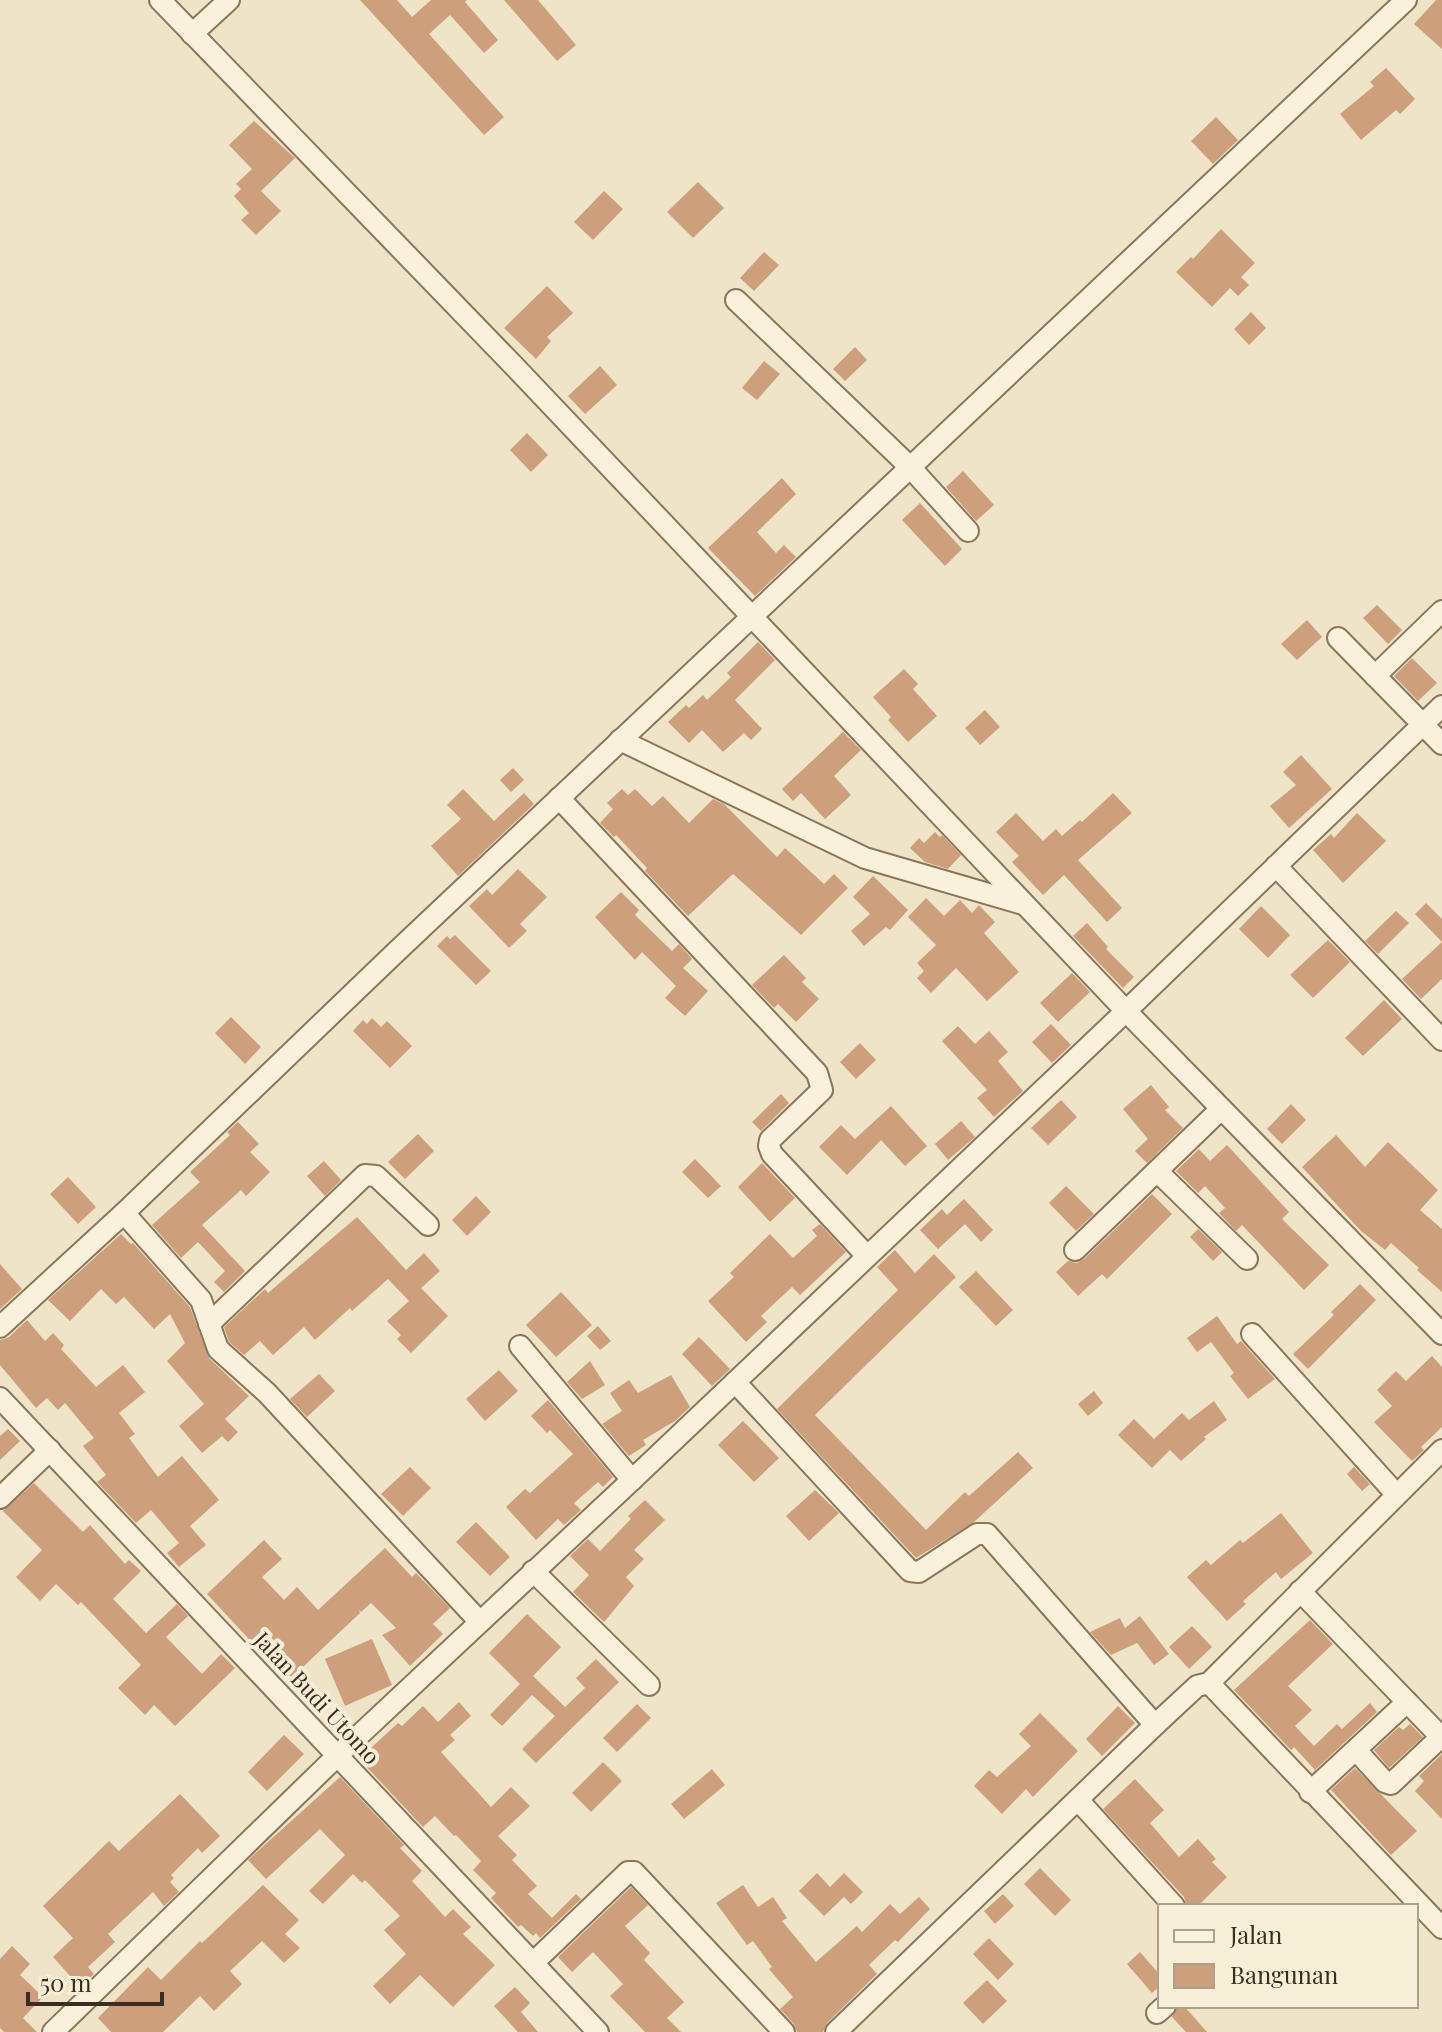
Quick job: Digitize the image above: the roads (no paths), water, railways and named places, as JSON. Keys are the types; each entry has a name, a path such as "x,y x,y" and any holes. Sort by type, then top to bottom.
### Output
{"street":[{"path":"160,0 516,368 1023,904 1442,1334"},
{"path":"192,34 229,0"},
{"path":"0,1327 1406,0"},
{"path":"736,300 910,467 968,531"},
{"path":"1375,676 1442,611"},
{"path":"1338,638 1442,744"},
{"path":"53,2032 338,1755 1126,1011 1442,706"},
{"path":"620,740 865,858 1023,904"},
{"path":"559,798 817,1073 822,1090 770,1140 769,1146 772,1154 867,1256"},
{"path":"1276,866 1442,1040"},
{"path":"1075,1250 1221,1109"},
{"path":"1157,1171 1247,1259"},
{"path":"209,1324 365,1175 376,1176 428,1225"},
{"path":"124,1213 201,1300 218,1349 267,1393 479,1621"},
{"path":"1252,1334 1396,1494"},
{"path":"520,1346 632,1480"},
{"path":"735,1382 910,1571 919,1572 977,1534 987,1534 1155,1725"},
{"name":"Jalan Budi Utomo","path":"0,1398 598,2032"},
{"path":"0,1498 50,1450"},
{"path":"836,2032 1155,1725 1197,1686 1209,1683 1442,1450"},
{"path":"533,1571 649,1685"},
{"path":"1300,1591 1442,1738 1391,1784 1385,1782 1356,1750"},
{"path":"1209,1683 1442,1928"},
{"path":"1310,1792 1407,1702"},
{"path":"1079,1801 1172,1904"},
{"path":"534,1962 628,1872 634,1872 784,2032"}]}
